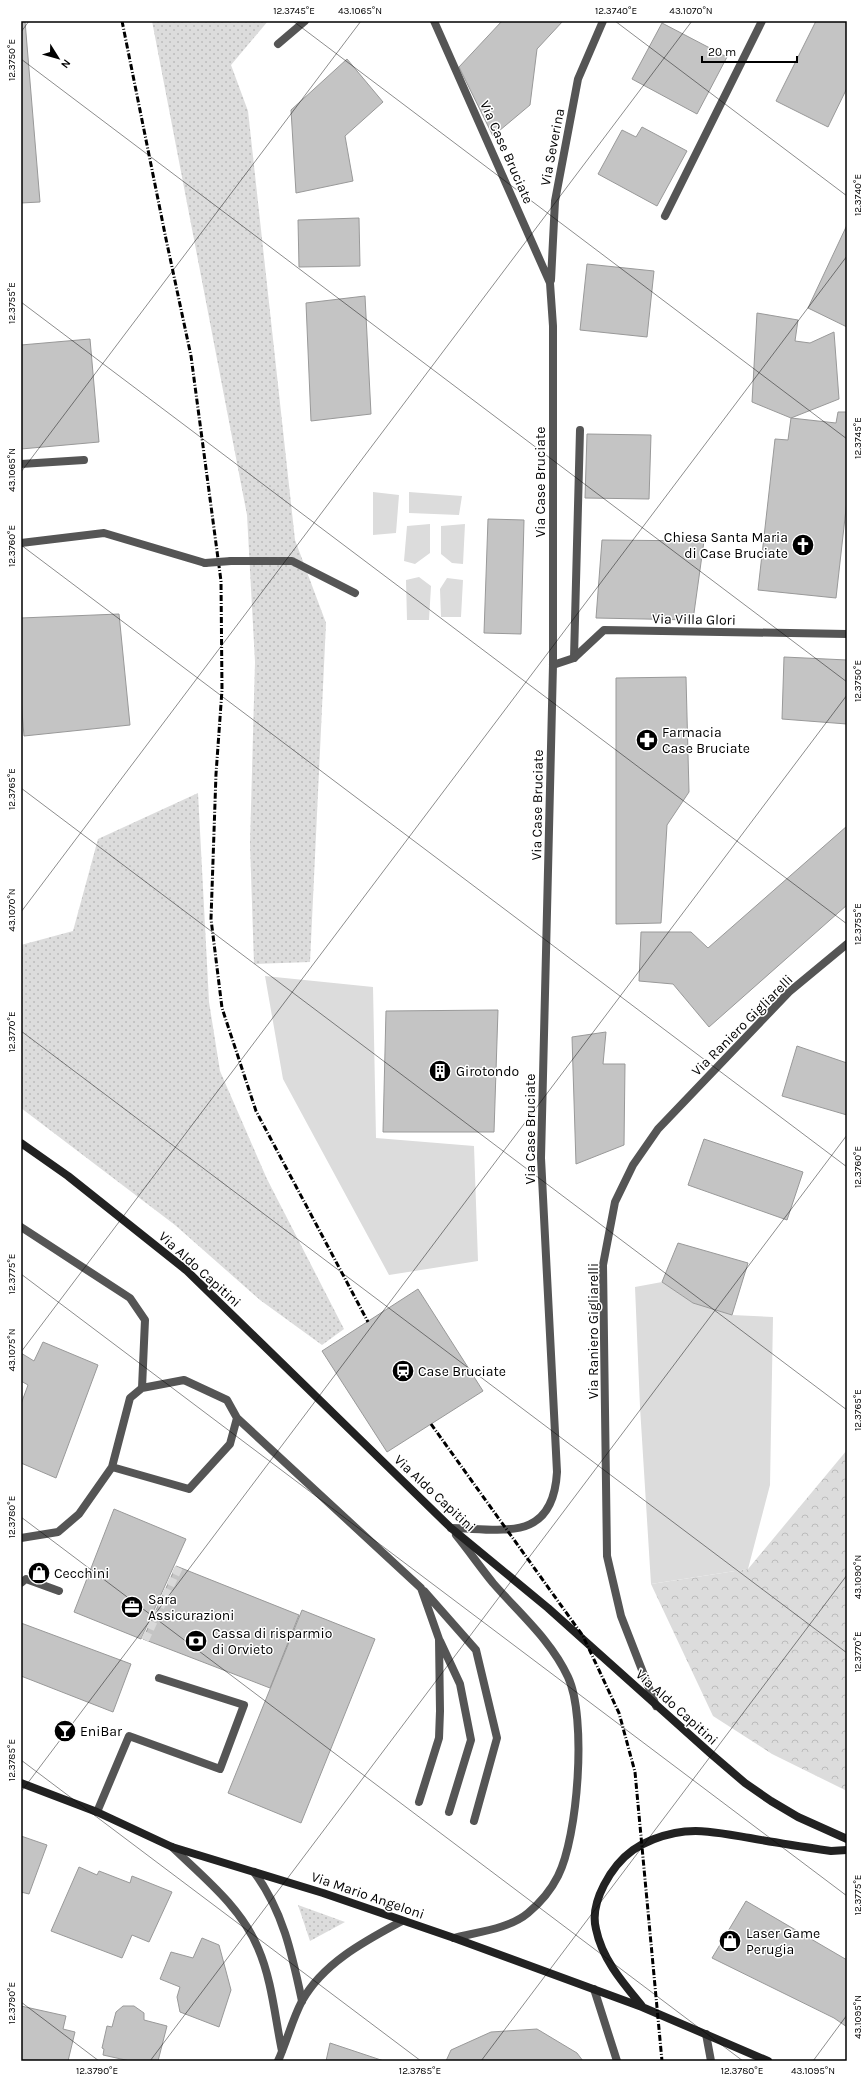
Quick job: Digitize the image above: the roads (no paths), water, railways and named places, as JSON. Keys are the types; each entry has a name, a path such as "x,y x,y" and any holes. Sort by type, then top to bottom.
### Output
{"main road":[{"name":"Via Aldo Capitini","path":"21,1143 68,1176 186,1270 451,1528 548,1608 657,1706 752,1787 798,1817 847,1839"},
{"name":"Via Mario Angeloni","path":"21,1783 97,1812 172,1847 323,1893 454,1938 642,2007 768,2061"},
{"path":"642,2007 616,1972 602,1948 595,1927 596,1907 602,1891 615,1869 632,1851 651,1840 676,1833 699,1831 831,1851 847,1850"}],"street":[{"path":"278,44 306,21"},
{"name":"Via Case Bruciate","path":"434,21 550,283 553,326 553,665 541,1158 557,1472 556,1489 551,1505 541,1517 529,1525 514,1529 496,1530 451,1528"},
{"name":"Via Severina","path":"550,283 555,200 578,79 603,21"},
{"path":"665,216 762,21"},
{"path":"574,658 580,430"},
{"path":"21,464 84,460"},
{"path":"21,543 104,534 205,563 231,561 292,561 355,593"},
{"name":"Via Villa Glori","path":"553,665 574,658 604,630 847,634"},
{"name":"Via Raniero Gigliarelli","path":"657,1706 621,1616 608,1556 603,1265 615,1202 633,1165 658,1129 789,992 847,944"},
{"path":"21,1227 130,1298 145,1320 142,1388"},
{"path":"21,1538 58,1532 78,1514 112,1467 130,1398 142,1388 184,1380 227,1400 237,1418 421,1588 476,1650 497,1738 474,1821"},
{"path":"112,1467 189,1489 230,1444 237,1418"},
{"path":"451,1528 494,1583 531,1623 552,1651 568,1678 576,1704 579,1737 577,1782 568,1850 558,1876 549,1891 527,1914 510,1924 454,1938"},
{"path":"21,1583 26,1579 59,1591"},
{"path":"421,1588 439,1639 460,1684 471,1740 448,1812"},
{"path":"419,1802 439,1738 439,1639"},
{"path":"97,1812 128,1736 220,1769 244,1705 160,1678"},
{"path":"172,1847 236,1911 249,1929 258,1948 267,1975 282,2052"},
{"path":"254,1872 268,1890 282,1920 288,1939 302,2001"},
{"path":"278,2061 302,2001 327,1969 364,1943 402,1921"},
{"path":"594,1989 617,2061"},
{"path":"706,2034 711,2061"}],"tunnel":[{"path":"145,1640 179,1567"}],"railway":[{"path":"122,21 191,356 221,581 222,690 216,774 211,919 222,1008 256,1111 368,1322"},
{"path":"431,1424 583,1636 619,1713 635,1772 662,2061"}],"place":[{"name":"Chiesa Santa Maria di Case Bruciate","path":"803,545"},
{"name":"Farmacia Case Bruciate","path":"647,740"},
{"name":"Girotondo","path":"440,1071"},
{"name":"Case Bruciate","path":"403,1371"},
{"name":"Cecchini","path":"39,1573"},
{"name":"Sara Assicurazioni","path":"132,1607"},
{"name":"Cassa di risparmio di Orvieto","path":"196,1641"},
{"name":"EniBar","path":"65,1731"},
{"name":"Laser Game Perugia","path":"730,1941"}]}
